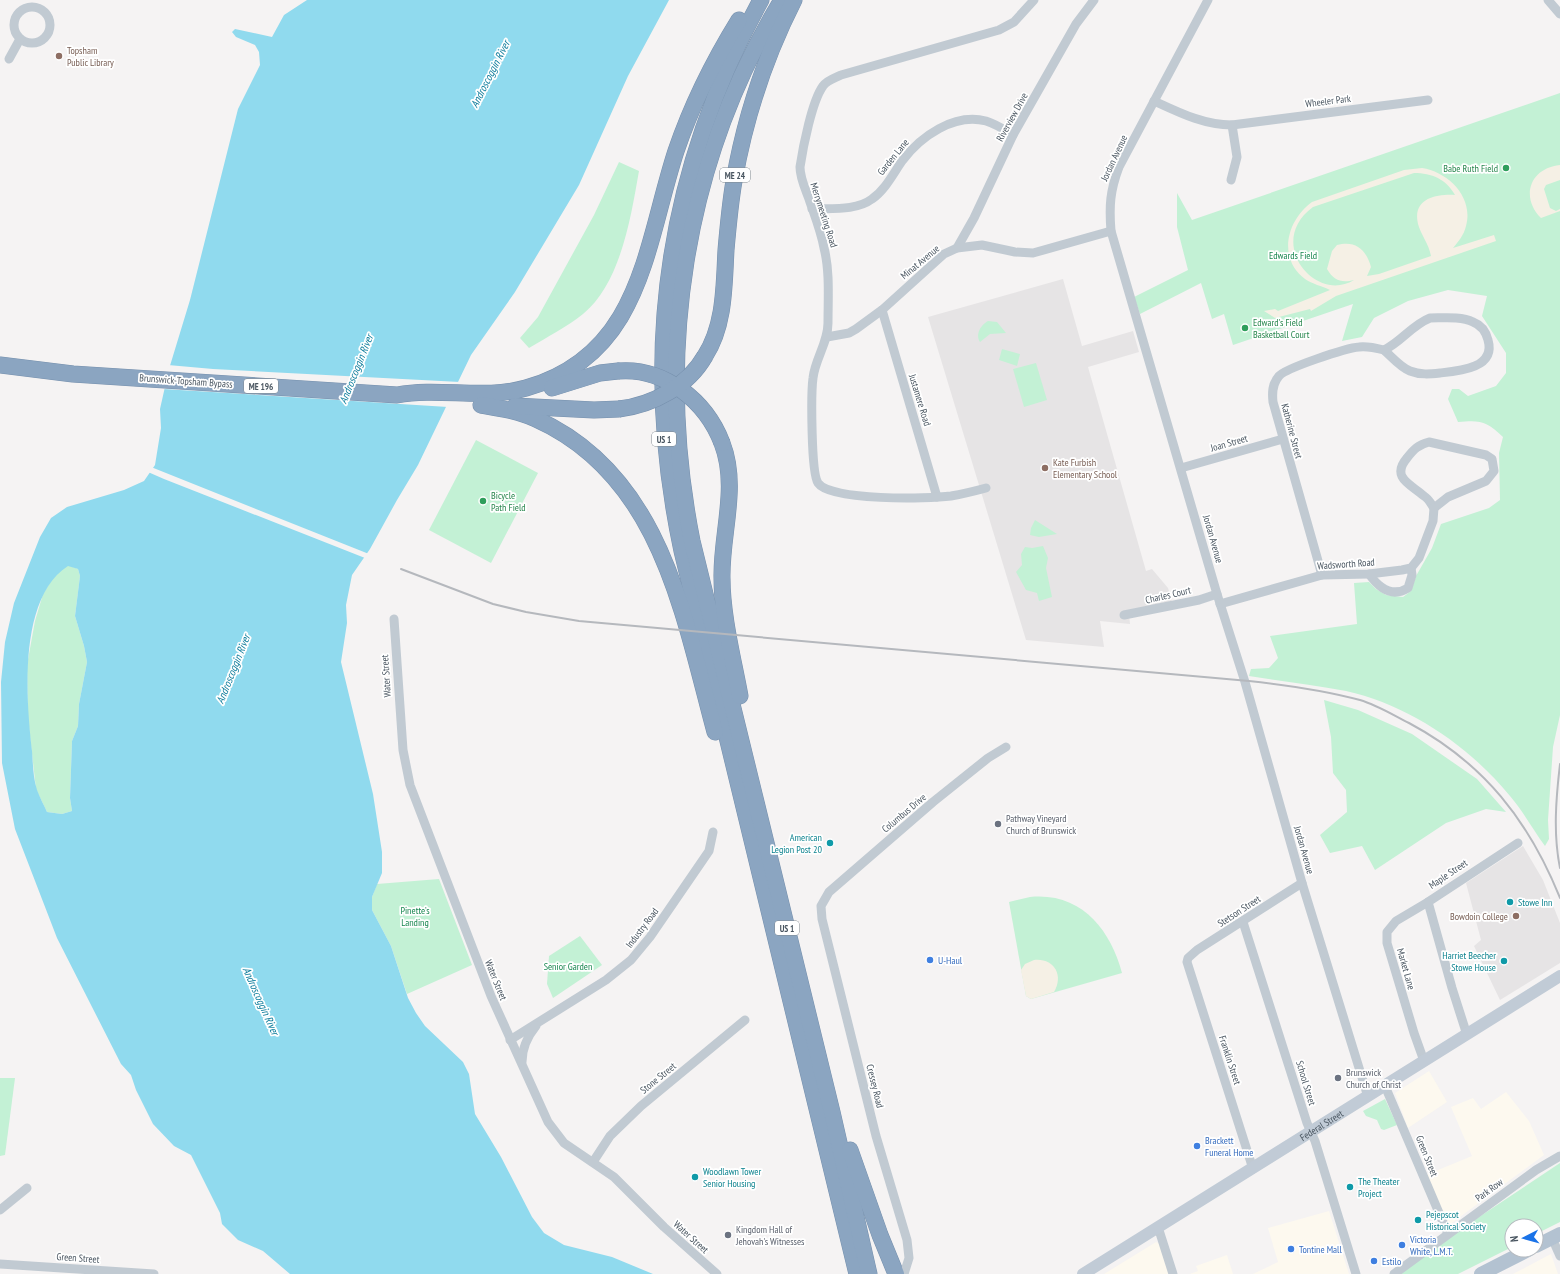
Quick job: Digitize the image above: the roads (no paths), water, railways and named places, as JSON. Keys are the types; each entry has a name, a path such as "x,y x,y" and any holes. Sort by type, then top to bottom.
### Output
{"highway":[{"path":"483,399 526,388 568,370 597,348 620,319 638,283 670,170 691,110 713,65 752,0"},
{"name":"US 1","path":"761,0 741,38 719,87 701,135 686,185 674,237 667,286 663,340 662,392 665,445 676,524 859,1273"},
{"name":"US 1","path":"782,0 761,34 738,81 711,155 691,230 682,281 677,333 678,438 687,515 828,1096 859,1273"},
{"name":"ME 24","path":"483,399 594,410 620,409 643,404 669,392 692,373 705,356 714,338 721,310 734,181 744,136 766,63 794,0"},
{"name":"Brunswick-Topsham Bypass","path":"0,365 125,377 397,395 416,402 483,399"},
{"path":"483,399 522,395 600,373 628,370 649,374 668,381 695,400 713,424 722,443 728,464 730,487 724,541 722,580 748,743 746,761"},
{"path":"483,399 548,424 572,439 589,453 619,484 648,524 672,578 748,852 763,885"},
{"path":"828,1096 836,1108 880,1234 896,1274"}],"main road":[{"path":"1544,1242 1556,1236"},
{"path":"1481,1274 1513,1258"}],"street":[{"name":"Merrymeeting Road","path":"986,488 958,495 937,497 839,494 824,489 818,484 814,472 813,459 812,391 815,366 826,337 828,324 826,260 812,209 801,178 800,167 817,99 822,87 827,82 849,73 999,30 1014,22 1034,0"},
{"name":"Jordan Avenue","path":"1208,0 1119,167 1112,187 1109,207 1111,231 1217,594 1245,682 1302,883 1368,1097"},
{"path":"1548,0 1560,14"},
{"name":"Riverview Drive","path":"957,248 1013,135 1076,24 1092,1"},
{"path":"9,59 20,39"},
{"name":"Wheeler Park","path":"1154,101 1201,121 1218,125 1232,125 1428,100"},
{"name":"Garden Lane","path":"812,209 856,206 871,200 882,190 903,161 918,144 930,134 944,126 961,121 979,120 995,124 1013,135"},
{"path":"1231,180 1236,157 1232,125"},
{"name":"Minat Avenue","path":"826,337 849,333 882,310 944,254 957,248 982,245 1015,252 1033,253 1111,231"},
{"name":"Justamere Road","path":"882,310 937,497"},
{"path":"1430,318 1472,321 1483,330 1489,347 1489,353 1486,359 1473,367 1466,370 1432,374 1415,373 1408,370 1384,350 1392,346 1416,325 1430,318"},
{"name":"Katherine Street","path":"1322,576 1272,396 1275,382 1280,376 1297,367 1360,347 1384,350"},
{"name":"Joan Street","path":"1181,468 1283,439"},
{"path":"1369,574 1380,586 1393,592 1400,593 1408,588 1412,575 1411,568 1419,558 1433,521 1434,508 1429,500 1411,487 1402,477 1402,465 1414,449 1421,444 1429,442 1486,455 1492,459 1494,471 1486,481 1452,495 1434,508"},
{"name":"Wadsworth Road","path":"1220,604 1322,576 1369,574 1411,568"},
{"name":"Charles Court","path":"1124,616 1217,594"},
{"name":"Water Street","path":"394,620 403,750 410,785 469,943 541,1110 555,1133 576,1152 593,1162 625,1186 664,1227 717,1274"},
{"name":"Columbus Drive","path":"822,902 835,887 927,807 988,758 1006,747"},
{"name":"Industry Road","path":"510,1040 606,980 640,951 710,851 713,832"},
{"name":"Maple Street","path":"1468,1034 1452,988 1428,902 1518,843"},
{"name":"Stetson Street","path":"1188,958 1302,883"},
{"name":"Cressey Road","path":"822,902 820,912 876,1136 907,1240 909,1258 904,1274"},
{"name":"Market Lane","path":"1424,1061 1387,943 1387,932 1396,921 1428,902"},
{"name":"School Street","path":"1243,922 1307,1123 1312,1133 1356,1274"},
{"name":"Franklin Street","path":"1188,958 1187,962 1253,1169"},
{"name":"Federal Street","path":"1083,1274 1312,1133 1560,976"},
{"name":"Stone Street","path":"593,1162 610,1136 641,1106 745,1020"},
{"name":"Industry Road","path":"522,1065 522,1051 526,1040 538,1023"},
{"name":"Green Street","path":"1385,1086 1448,1234"},
{"name":"Park Row","path":"1394,1274 1536,1170 1560,1156"},
{"path":"0,1210 27,1188"},
{"path":"1158,1227 1173,1274"},
{"path":"1556,1236 1560,1256"},
{"name":"Green Street","path":"0,1264 154,1274"}],"water":[{"name":"Androscoggin River","path":"307,0 669,0 628,76 579,185 515,292 471,355 418,465 370,549 352,575 346,605 347,623 341,662 373,794 382,852 382,873 372,897 372,910 391,946 408,998 425,1026 463,1062 469,1074 475,1114 501,1157 532,1217 544,1233 564,1245 612,1257 653,1274 290,1274 263,1251 238,1240 222,1224 220,1213 191,1155 174,1146 153,1124 136,1090 131,1075 121,1064 57,938 15,829 2,763 1,682 5,642 14,603 40,537 51,518 67,507 124,490 144,481 155,465 161,428 160,409 169,369 190,300 238,109 260,65 259,52 255,45 236,37 232,32 235,29 272,37 284,15","holes":["68,566 78,569 80,576 75,616 87,662 79,704 78,726 72,741 70,798 72,811 62,814 47,812 37,790 35,781 28,705 29,651 33,625 40,601 52,581"]}],"railway":[{"path":"401,569 493,604 526,612 579,621 1249,681 1305,688 1360,700 1385,710 1436,739 1460,756 1482,776 1518,819 1534,844 1548,870 1560,898"},
{"path":"1560,764 1556,803 1556,842 1560,868"}],"place":[{"name":"Topsham Public Library","path":"59,56"},
{"name":"Babe Ruth Field","path":"1506,168"},
{"name":"Edward's Field Basketball Court","path":"1245,328"},
{"name":"Kate Furbish Elementary School","path":"1045,468"},
{"name":"Bicycle Path Field","path":"483,501"},
{"name":"Pathway Vineyard Church of Brunswick","path":"998,824"},
{"name":"American Legion Post 20","path":"830,843"},
{"name":"Stowe Inn","path":"1510,902"},
{"name":"Bowdoin College","path":"1516,916"},
{"name":"U-Haul","path":"930,960"},
{"name":"Harriet Beecher Stowe House","path":"1504,961"},
{"name":"Brunswick Church of Christ","path":"1338,1078"},
{"name":"Brackett Funeral Home","path":"1197,1146"},
{"name":"Woodlawn Tower Senior Housing","path":"695,1177"},
{"name":"The Theater Project","path":"1350,1187"},
{"name":"Pejepscot Historical Society","path":"1418,1220"},
{"name":"Kingdom Hall of Jehovah's Witnesses","path":"728,1235"},
{"name":"Victoria White, L.M.T.","path":"1402,1245"},
{"name":"Tontine Mall","path":"1291,1249"},
{"name":"Estilo","path":"1374,1261"}],"park label":[{"name":"Edwards Field","path":"1293,255"},
{"name":"Pinette’s Landing","path":"415,916"},
{"name":"Senior Garden","path":"568,966"}]}
